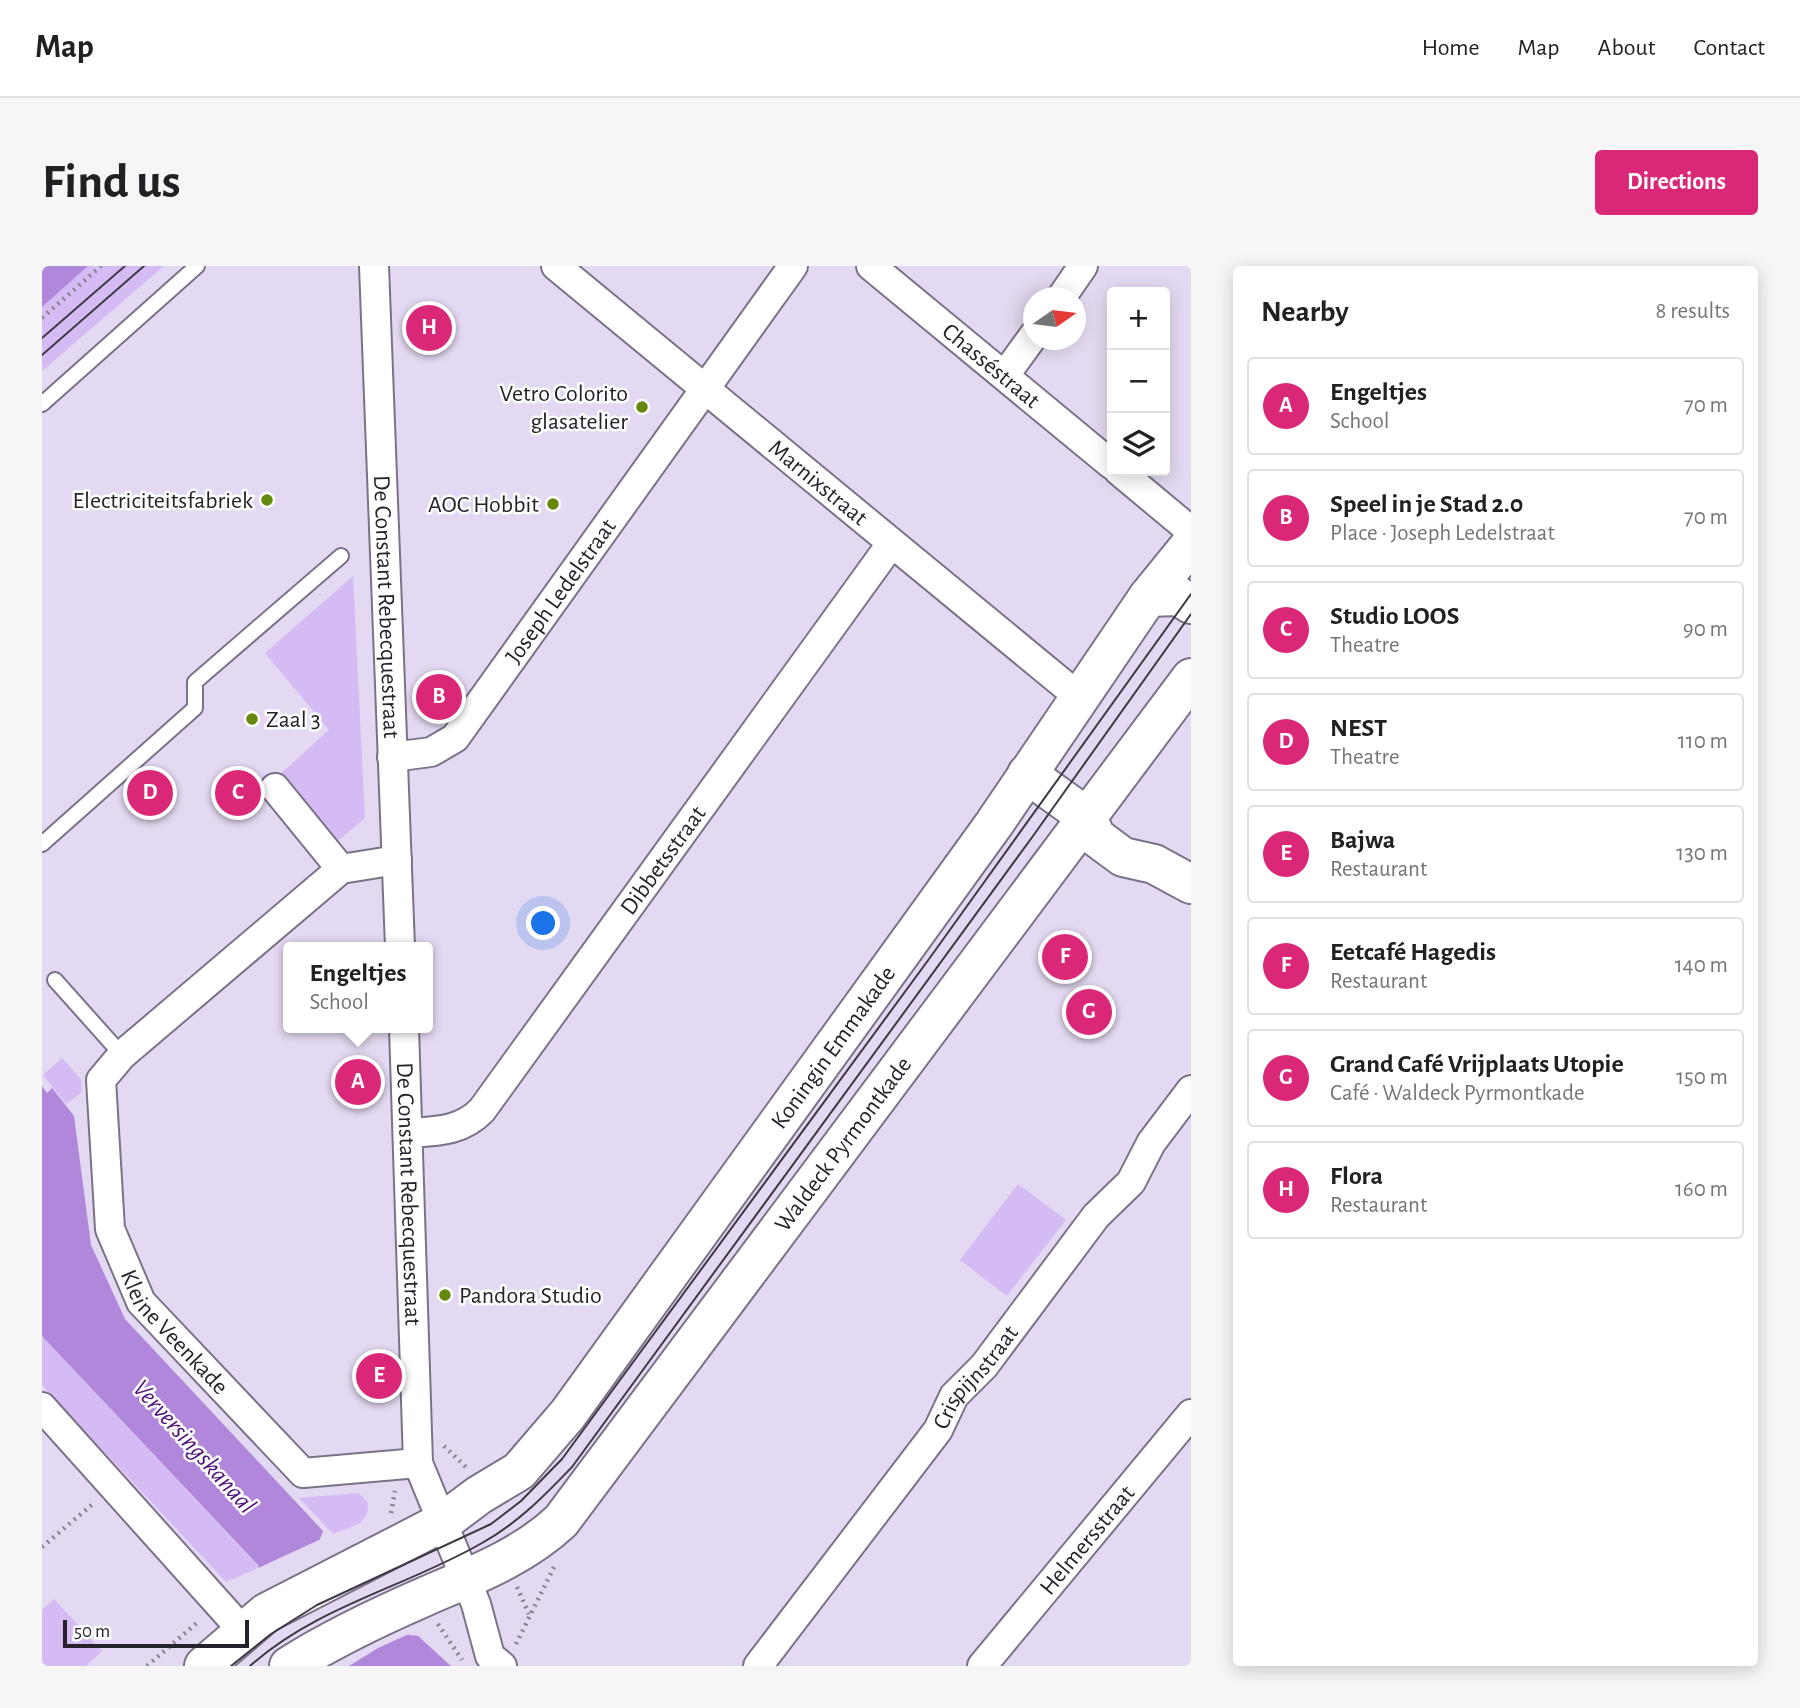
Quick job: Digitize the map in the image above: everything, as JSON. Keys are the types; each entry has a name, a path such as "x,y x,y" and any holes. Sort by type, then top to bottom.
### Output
{"main road":[{"name":"Koningin Emmakade","path":"204,1666 255,1622 349,1569 443,1522 519,1471 568,1414 1027,774 1148,597 1191,544"},
{"path":"1148,597 1178,596 1191,604"},
{"name":"Waldeck Pyrmontkade","path":"289,1666 333,1639 466,1580 541,1539 561,1521 1087,817 1187,691"},
{"path":"1027,774 1087,817 1096,837 1123,857 1154,864 1191,884"}],"street":[{"name":"De Constant Rebecquestraat","path":"374,266 400,942"},
{"name":"Marnixstraat","path":"556,266 1079,697"},
{"name":"Joseph Ledelstraat","path":"392,757 431,752 455,738 793,266"},
{"name":"Chasséstraat","path":"871,266 1107,461"},
{"path":"1069,287 1083,266"},
{"path":"1005,375 1023,350"},
{"path":"1125,476 1191,531"},
{"name":"Dibbetsstraat","path":"408,1133 465,1125 482,1110 891,544"},
{"path":"275,788 341,869"},
{"path":"122,1055 341,869 397,860"},
{"name":"De Constant Rebecquestraat","path":"404,1033 418,1463 485,1629 492,1661"},
{"name":"Kleine Veenkade","path":"122,1055 101,1080 110,1229 141,1303 303,1473 418,1463"},
{"name":"Crispijnstraat","path":"758,1666 937,1430 954,1396 984,1366 1096,1216 1131,1182 1151,1143 1191,1090"},
{"path":"42,1407 113,1487 255,1622"},
{"name":"Helmersstraat","path":"982,1666 1191,1414"}],"lane":[{"path":"42,404 197,266"},
{"path":"42,844 195,708 195,682 341,556"},
{"path":"55,979 122,1055"}],"path":[{"path":"42,318 101,266"},
{"path":"42,1548 113,1487"},
{"path":"435,1620 492,1661 529,1615 514,1582"}],"shaded area":[{"path":"88,266 164,266 42,371 42,307"},
{"path":"353,576 365,818 334,844 277,777 329,730 265,653"},
{"path":"62,1058 81,1079 82,1092 66,1104 43,1075"},
{"path":"1018,1184 1066,1220 1007,1296 960,1260"},
{"path":"42,1336 258,1566 256,1569 226,1582 42,1385"},
{"path":"359,1493 368,1503 366,1516 358,1524 333,1534 299,1498"},
{"path":"54,1599 102,1651 86,1666 42,1666 42,1610"}],"water":[{"path":"42,266 88,266 42,307"},
{"name":"Verversingskanaal","path":"42,1086 47,1093 52,1088 74,1116 91,1245 125,1319 323,1531 320,1539 409,1635 418,1636 451,1666 280,1666 258,1565 42,1336"}],"pier":[{"path":"321,1539 409,1634 378,1648 349,1666 278,1666 256,1569"}],"tram line":[{"path":"42,338 125,266"},
{"path":"42,355 144,266"},
{"path":"231,1666 271,1634 317,1605 491,1524 521,1501 562,1459 929,959 1191,594"},
{"path":"250,1666 276,1645 333,1612 453,1558 495,1535 530,1508 572,1467 1033,836 1191,614"}],"place":[{"name":"Flora","path":"429,328"},
{"name":"Vetro Colorito glasatelier","path":"642,407"},
{"name":"Electriciteitsfabriek","path":"267,500"},
{"name":"AOC Hobbit","path":"553,504"},
{"name":"Speel in je Stad 2.0","path":"439,697"},
{"name":"Zaal 3","path":"252,719"},
{"name":"NEST","path":"150,793"},
{"name":"Studio LOOS","path":"238,793"},
{"name":"Eetcafé Hagedis","path":"1065,957"},
{"name":"Grand Café Vrijplaats Utopie","path":"1089,1012"},
{"name":"Engeltjes","path":"358,1082"},
{"name":"Pandora Studio","path":"445,1295"},
{"name":"Bajwa","path":"379,1376"}]}
